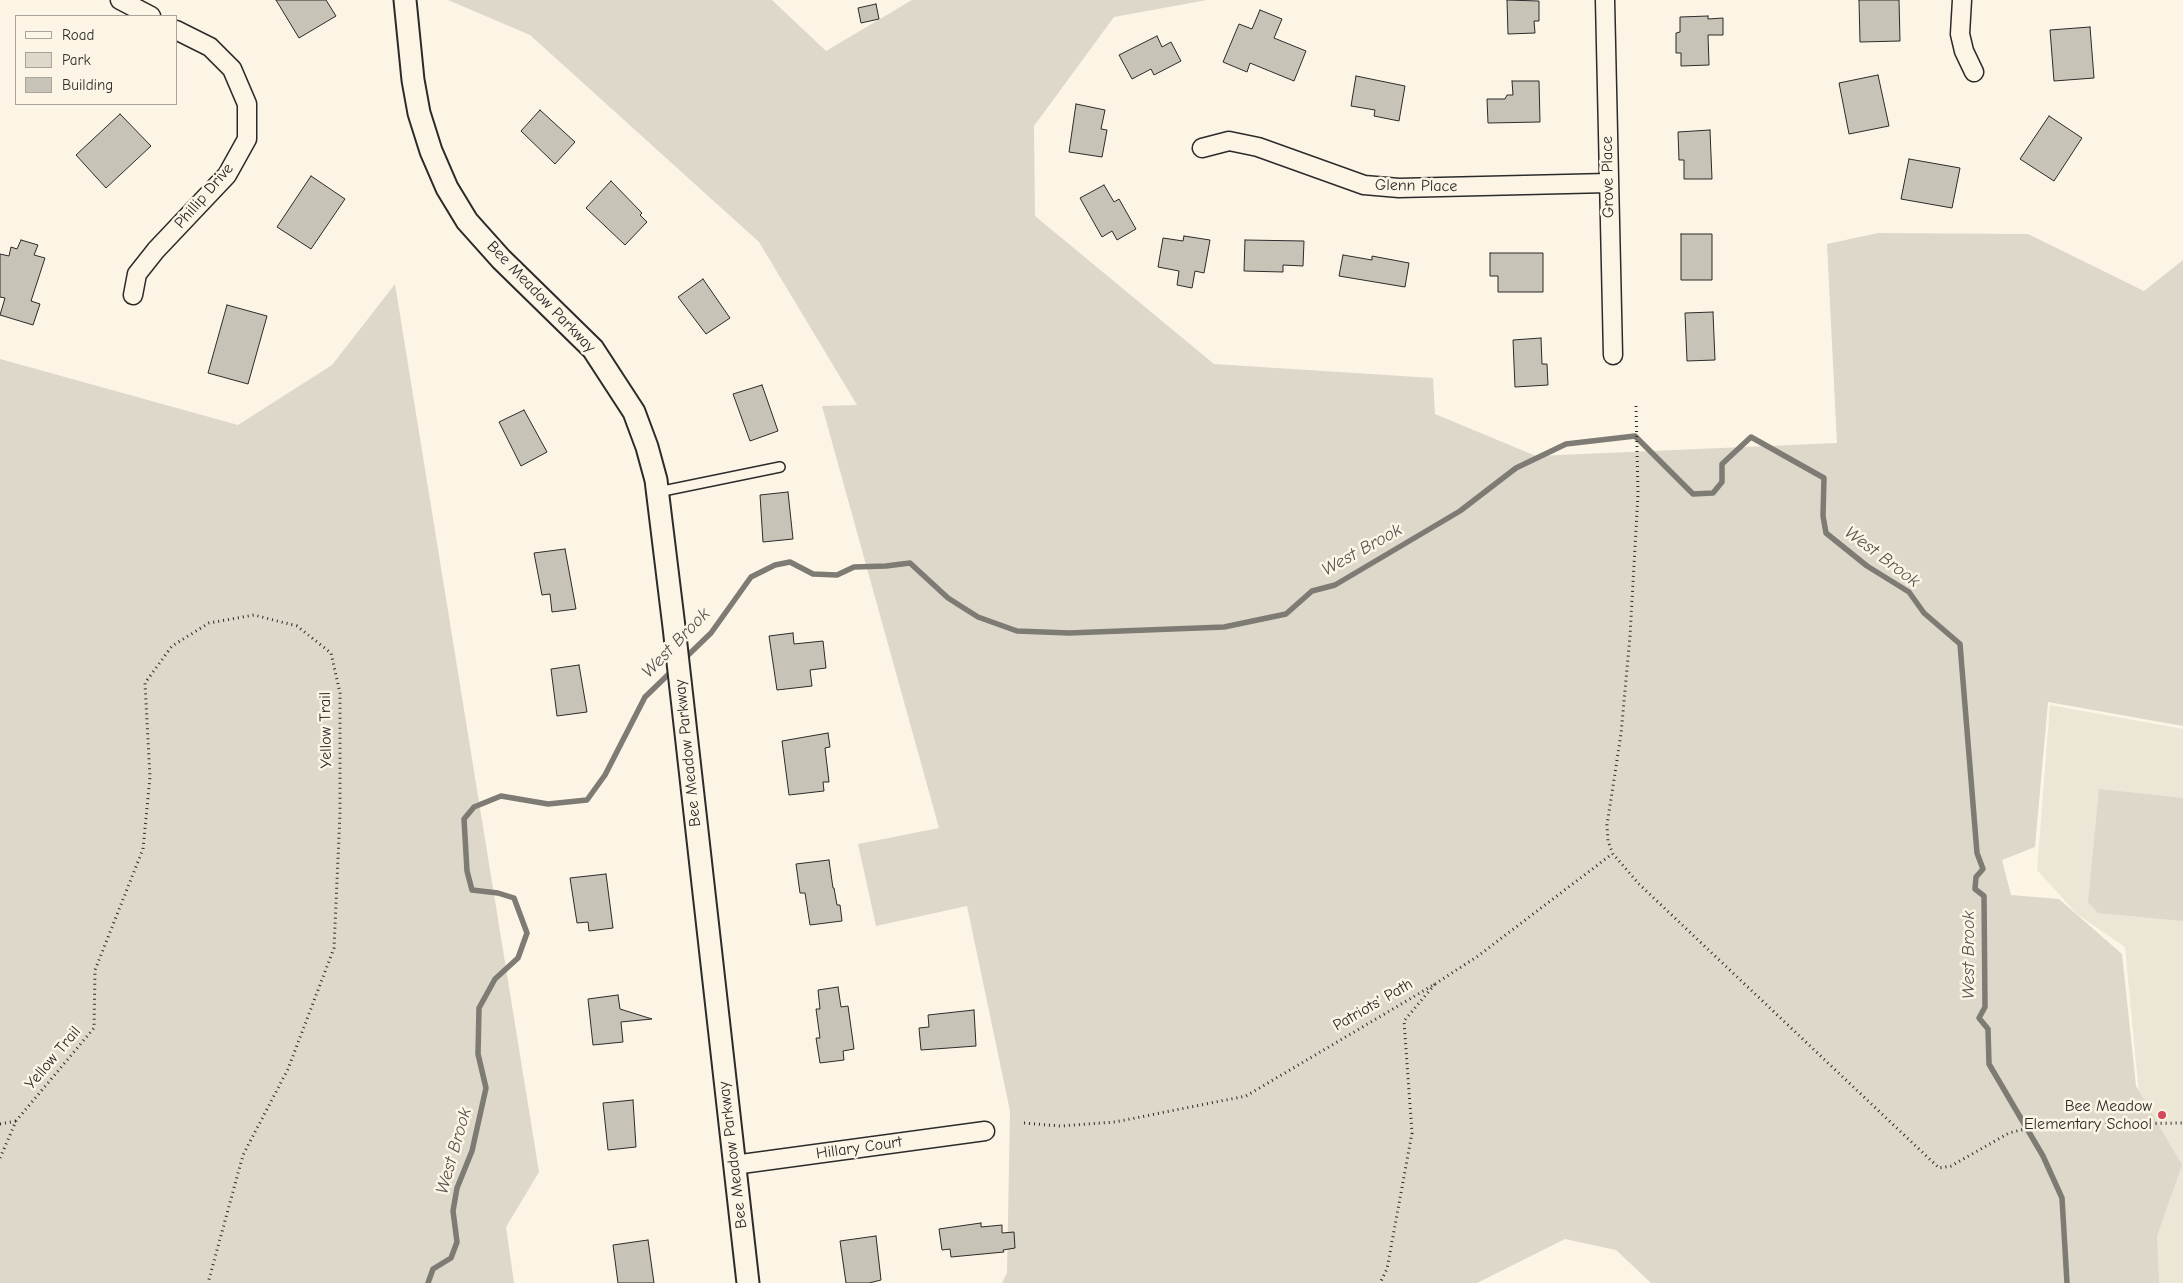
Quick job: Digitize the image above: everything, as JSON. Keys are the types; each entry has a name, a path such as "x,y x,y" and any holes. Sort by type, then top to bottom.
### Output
{"street":[{"path":"120,0 149,15"},
{"name":"Bee Meadow Parkway","path":"405,0 413,80 419,113 430,151 447,188 468,221 501,259 593,348 616,381 634,412 647,447 657,492 748,1283"},
{"name":"Grove Place","path":"1605,0 1612,355"},
{"path":"1962,0 1960,34 1964,51 1974,72"},
{"name":"Phillip Drive","path":"133,294 137,274 156,250 226,175 247,139 248,104 232,69 210,47 178,31"},
{"name":"Glenn Place","path":"1202,148 1230,141 1258,147 1364,185 1390,188 1608,183"},
{"name":"Hillary Court","path":"734,1165 985,1131"}],"lane":[{"path":"657,492 780,467"}],"path":[{"path":"1636,406 1638,494 1630,636 1621,734 1607,825 1608,842 1612,854 1638,884 1939,1168 1951,1166 2009,1133 2042,1124 2183,1124"},
{"name":"Yellow Trail","path":"0,1158 16,1121 94,1028 95,970 143,849 150,777 145,683 172,646 209,623 254,615 297,626 331,653 340,693 340,814 334,948 288,1069 243,1155 208,1283"},
{"path":"1435,984 1465,965 1612,854"},
{"name":"Patriots' Path","path":"1024,1123 1060,1126 1115,1122 1246,1096 1435,984"},
{"name":"Patriots' Path","path":"1380,1283 1387,1269 1412,1133 1404,1021 1435,984"},
{"path":"0,1124 16,1121"}],"shaded area":[{"name":"Bee Meadow Elementary School","path":"2050,705 2183,729 2183,1283 2157,1283 2125,947 2077,914 2037,870"}],"green space":[{"path":"448,0 772,0 826,51 912,0 1207,0 1114,17 1034,126 1035,216 1214,364 1433,378 1435,414 1536,456 1837,443 1827,244 1878,233 2028,234 2144,291 2183,260 2183,726 2048,702 2035,847 2002,860 2011,895 2059,899 2122,954 2136,1086 2182,1165 2157,1236 2159,1283 1651,1283 1616,1250 1565,1239 1477,1283 1002,1283 1007,1273 1010,1111 967,906 876,926 858,844 939,828 822,406 857,405 759,242 530,35"},
{"path":"395,284 539,1172 506,1227 514,1283 0,1283 0,359 238,425 332,365"},
{"path":"2099,789 2183,798 2183,921 2098,913 2088,902"}],"building":[{"path":"276,0 326,0 336,16 299,38"},
{"path":"1507,0 1539,1 1539,21 1534,21 1535,33 1508,34"},
{"path":"1859,0 1899,0 1900,41 1860,42"},
{"path":"876,4 879,19 861,23 858,8"},
{"path":"1260,10 1282,19 1274,38 1306,51 1294,81 1250,63 1247,72 1223,62 1239,24 1252,29"},
{"path":"1708,16 1708,19 1723,18 1723,35 1708,35 1709,65 1681,66 1681,53 1676,53 1676,33 1680,32 1680,17"},
{"path":"2090,27 2094,78 2054,81 2050,30"},
{"path":"1157,36 1162,47 1171,42 1181,61 1154,75 1151,69 1132,79 1119,55"},
{"path":"1878,75 1889,126 1849,134 1839,83"},
{"path":"1356,76 1405,86 1399,121 1374,116 1375,110 1351,106"},
{"path":"1512,81 1539,81 1540,122 1488,123 1487,99 1505,99 1507,95 1513,95"},
{"path":"1076,104 1105,110 1101,129 1107,130 1102,157 1069,152"},
{"path":"540,110 575,142 555,164 521,131"},
{"path":"120,114 151,146 106,188 76,155"},
{"path":"2049,116 2082,138 2054,181 2020,159"},
{"path":"1710,130 1712,179 1684,179 1684,160 1679,160 1678,132"},
{"path":"1909,159 1960,168 1952,208 1901,199"},
{"path":"311,176 345,199 311,249 277,227"},
{"path":"611,181 642,213 640,215 647,222 625,245 586,208"},
{"path":"1104,185 1114,202 1119,199 1136,229 1117,240 1112,231 1102,237 1080,198"},
{"path":"1681,234 1712,234 1712,280 1681,280"},
{"path":"1184,236 1210,240 1204,273 1195,271 1192,288 1177,285 1179,271 1158,267 1163,238 1183,241"},
{"path":"21,240 38,245 34,255 45,258 31,301 40,304 33,325 0,315 5,298 0,297 0,254 9,256 11,247 17,249"},
{"path":"1245,240 1304,241 1303,266 1283,265 1283,272 1244,271"},
{"path":"1490,253 1543,253 1543,292 1498,292 1498,276 1490,276"},
{"path":"1343,255 1372,260 1372,256 1409,263 1405,287 1339,276"},
{"path":"703,279 730,318 706,334 678,297"},
{"path":"227,305 267,316 248,384 208,373"},
{"path":"1713,312 1715,360 1687,361 1685,313"},
{"path":"1541,338 1542,364 1547,364 1548,385 1515,387 1513,340"},
{"path":"762,385 778,431 750,441 733,394"},
{"path":"524,410 547,452 521,466 499,422"},
{"path":"788,492 793,539 763,542 760,495"},
{"path":"565,549 576,609 552,612 550,594 542,595 534,553"},
{"path":"793,633 794,644 823,641 826,668 810,670 812,686 777,690 769,636"},
{"path":"579,665 587,712 557,716 551,669"},
{"path":"828,733 830,747 825,748 829,782 823,782 824,791 789,795 782,741"},
{"path":"829,860 833,888 837,905 840,905 842,921 810,925 805,893 800,893 796,864"},
{"path":"606,874 613,928 589,931 588,922 577,923 570,878"},
{"path":"838,987 841,1007 848,1006 854,1049 843,1051 844,1060 820,1063 816,1038 820,1038 816,1009 820,1009 818,990"},
{"path":"618,995 620,1009 652,1019 621,1022 623,1042 593,1045 588,999"},
{"path":"974,1010 976,1046 921,1050 919,1028 929,1027 928,1015"},
{"path":"633,1100 636,1147 608,1150 603,1103"},
{"path":"981,1223 981,1227 1002,1225 1002,1233 1014,1232 1015,1248 1003,1250 1004,1252 951,1257 950,1249 942,1250 939,1229"},
{"path":"876,1236 881,1280 869,1283 846,1283 840,1241"},
{"path":"648,1240 654,1283 618,1283 613,1245"}],"waterway":[{"name":"West Brook","path":"683,660 711,633 751,577 775,565 790,562 813,574 837,575 854,567 910,563 948,598 978,617 1017,631 1069,633 1224,627 1286,614 1312,591 1335,585 1460,511 1516,468 1566,444 1635,436 1693,494 1713,493 1722,482 1722,464 1751,437 1824,478 1823,516 1826,533 1867,566 1909,592 1924,613 1960,644 1977,853 1983,869 1976,877 1975,889 1984,896 1985,1007 1979,1018 1988,1029 1989,1064 2043,1156 2062,1198 2067,1283"},
{"name":"West Brook","path":"428,1283 433,1269 451,1258 457,1242 453,1211 457,1188 472,1151 486,1088 478,1054 479,1008 495,979 518,958 527,933 514,898 498,893 472,890 467,871 464,819 474,807 501,796 548,804 587,800 605,775 645,697 674,669"}],"place":[{"name":"Bee Meadow Elementary School","path":"2162,1115"}]}
